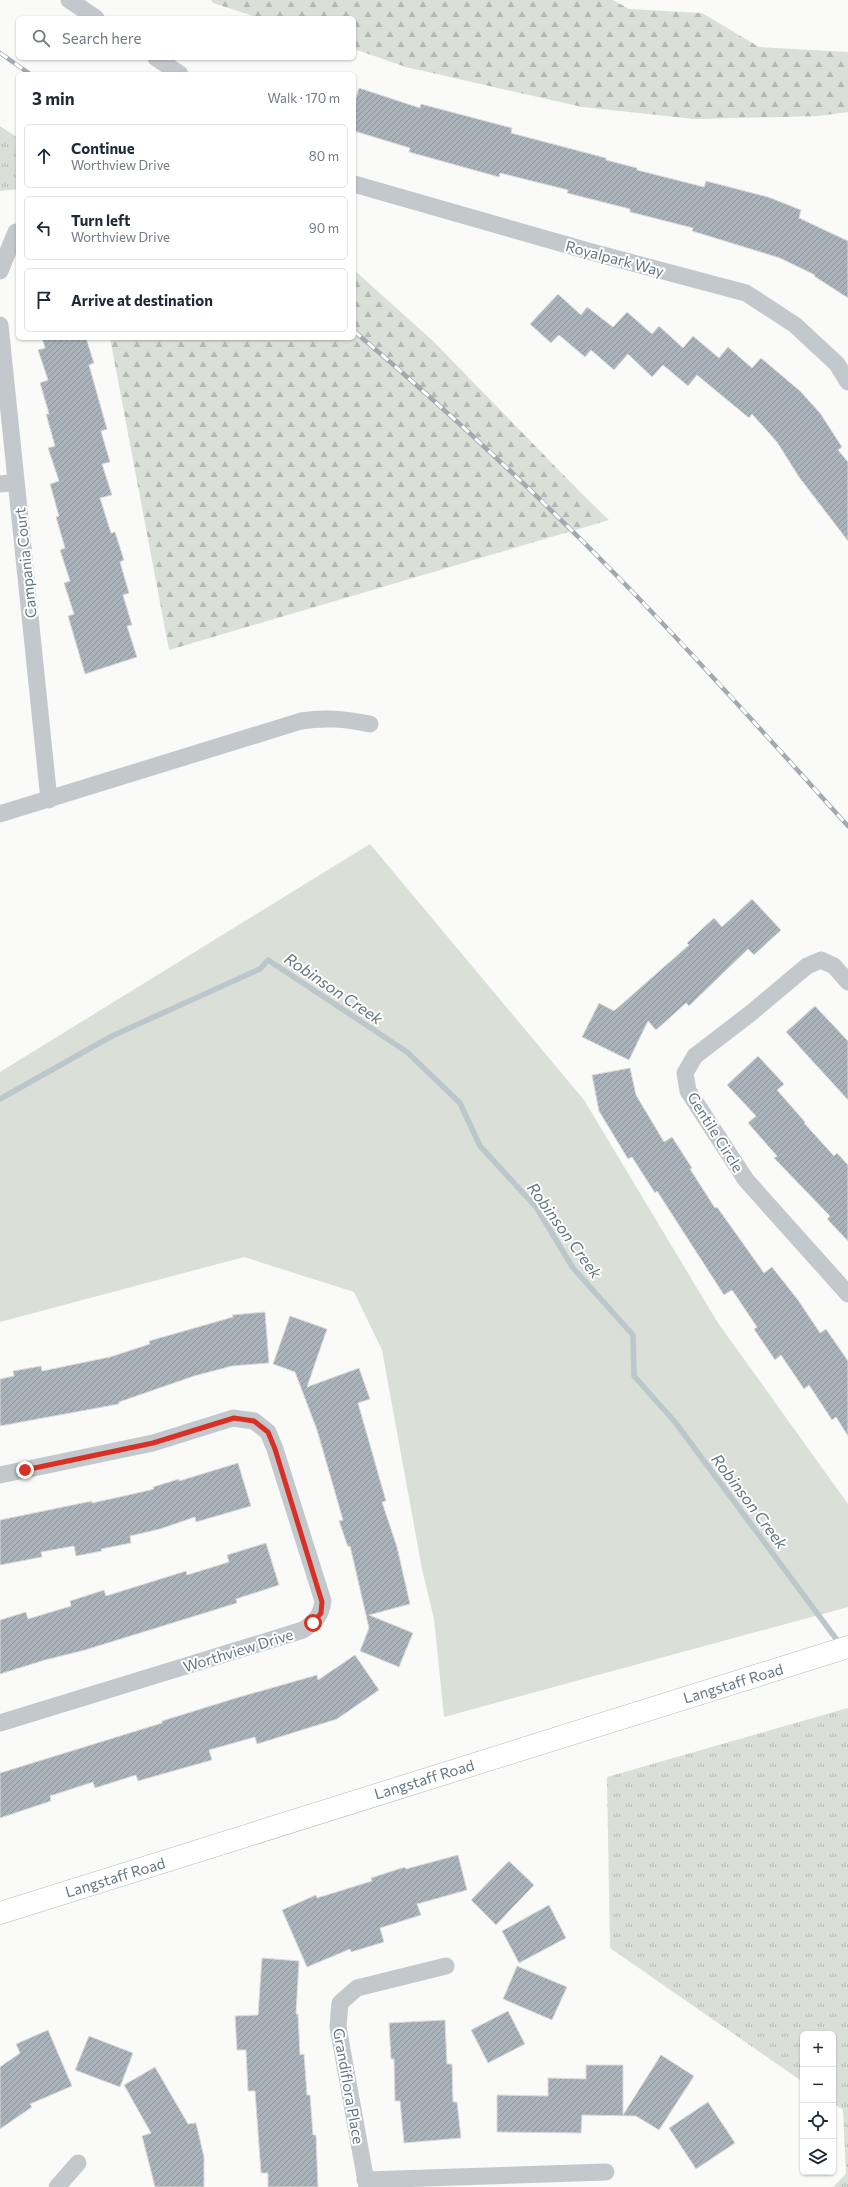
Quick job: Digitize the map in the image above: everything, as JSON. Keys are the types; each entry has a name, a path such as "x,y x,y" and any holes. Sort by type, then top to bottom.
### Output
{"street":[{"path":"69,0 93,16"},
{"path":"159,60 177,72"},
{"name":"Royalpark Way","path":"356,185 588,251 746,293 795,324 837,364 848,382"},
{"path":"0,271 16,232"},
{"name":"Campania Court","path":"0,325 8,483 49,800"},
{"path":"0,814 301,721 321,717 343,718 370,724"},
{"name":"Gentile Circle","path":"848,982 834,966 821,960 807,966 751,1013 695,1056 685,1073 688,1091 746,1180 848,1294"},
{"name":"Worthview Drive","path":"0,1474 153,1443 234,1418 254,1421 268,1432 275,1449 322,1602 321,1613 313,1623 303,1630 0,1723"},
{"name":"Langstaff Road","path":"0,1913 848,1647"},
{"name":"Grandiflora Place","path":"366,2183 338,2027 340,2003 357,1988 446,1966"},
{"path":"57,2187 78,2162"},
{"path":"366,2183 606,2172"}],"green space":[{"path":"211,0 613,0 629,9 702,13 759,47 848,52 848,112 819,116 695,119 582,107 406,67 356,50 356,16 253,16 213,3"},
{"path":"0,126 16,137 16,189 0,191"},
{"path":"356,272 433,341 609,520 169,650 110,340 356,340"},
{"path":"370,844 584,1100 718,1323 848,1504 848,1607 444,1717 434,1619 422,1569 382,1350 354,1292 244,1257 0,1322 0,1072"},
{"path":"848,1708 848,2187 833,2187 846,2174 843,2110 836,2105 836,2031 800,2031 800,2080 610,1948 607,1777"}],"building":[{"path":"359,88 420,108 421,104 512,128 511,133 606,158 606,160 637,168 637,170 704,187 706,181 768,197 801,210 799,218 848,241 848,298 814,276 815,275 780,258 692,231 693,228 630,212 630,209 567,193 568,190 500,173 499,177 409,152 410,148 356,132 356,98"},
{"path":"558,294 581,315 587,307 613,327 627,312 652,334 659,326 683,348 693,336 719,358 728,347 752,368 761,358 800,391 820,413 842,447 838,450 848,462 848,541 799,477 777,442 752,414 749,418 697,375 688,386 663,365 652,377 628,354 614,370 591,350 585,357 559,335 551,343 530,324"},
{"path":"43,340 87,340 94,363 89,365 107,429 101,431 110,462 102,464 112,495 100,498 111,533 115,532 124,560 120,562 129,593 123,595 132,625 127,626 137,657 85,674 68,616 74,614 64,583 70,581 60,550 65,548 56,517 59,516 50,484 59,481 48,448 55,446 46,414 49,414 40,383 48,380 38,350 45,348"},
{"path":"752,899 781,930 754,955 748,949 689,1006 686,1003 656,1030 648,1021 629,1060 582,1037 599,1003 614,1011 689,945 687,943 714,918 722,927"},
{"path":"815,1006 848,1041 848,1100 786,1032"},
{"path":"758,1056 784,1084 777,1090 805,1122 804,1123 834,1156 837,1153 848,1165 848,1241 827,1219 830,1216 774,1158 777,1156 748,1123 756,1116 727,1085"},
{"path":"630,1068 636,1095 664,1142 672,1137 715,1208 717,1207 764,1273 772,1267 798,1300 820,1333 826,1329 848,1361 848,1436 836,1417 832,1420 809,1385 804,1389 781,1355 775,1360 754,1329 757,1327 732,1290 724,1295 657,1191 655,1193 632,1157 628,1159 599,1111 592,1075"},
{"path":"265,1312 269,1363 232,1366 194,1376 119,1402 119,1404 0,1426 0,1379 14,1376 13,1371 41,1366 42,1371 110,1357 150,1344 149,1341 233,1317 232,1315"},
{"path":"290,1316 327,1329 307,1387 359,1368 370,1399 358,1403 386,1501 382,1502 397,1547 410,1604 369,1615 413,1633 399,1667 360,1651 369,1628 350,1546 348,1547 339,1521 343,1520 317,1430 295,1372 273,1364"},
{"path":"238,1463 251,1506 196,1522 195,1517 160,1529 130,1536 131,1543 101,1549 102,1551 76,1556 74,1546 41,1552 42,1557 0,1565 0,1520 92,1501 92,1503 154,1489 153,1487 179,1479 179,1481"},
{"path":"266,1543 279,1585 236,1599 237,1603 85,1650 45,1660 0,1674 0,1620 26,1612 28,1619 71,1606 70,1601 104,1590 106,1596 186,1571 187,1575 229,1562 227,1555"},
{"path":"355,1655 379,1690 337,1719 257,1744 255,1737 209,1750 212,1760 138,1781 136,1775 95,1788 93,1782 50,1796 51,1801 0,1818 0,1773 162,1723 162,1721 236,1698 317,1675 318,1680"},
{"path":"458,1855 467,1890 417,1904 421,1915 380,1928 384,1942 351,1952 350,1949 307,1967 282,1910 316,1895 317,1898 372,1881 371,1878 405,1867 406,1869"},
{"path":"509,1861 534,1885 496,1925 471,1900"},
{"path":"549,1905 566,1938 519,1963 502,1931"},
{"path":"262,1958 299,1961 296,2014 298,2014 300,2055 304,2054 307,2095 310,2095 313,2135 316,2135 318,2187 268,2187 268,2173 261,2173 255,2091 248,2091 246,2050 237,2050 235,2016 258,2015"},
{"path":"517,1966 567,1987 552,2020 503,1999"},
{"path":"508,2011 525,2044 488,2063 471,2030"},
{"path":"445,2020 447,2064 452,2064 453,2102 457,2102 461,2138 404,2143 400,2101 395,2101 394,2059 391,2059 389,2023"},
{"path":"48,2030 72,2086 30,2104 32,2107 0,2129 0,2067 20,2053 16,2044"},
{"path":"89,2036 133,2053 120,2087 75,2070"},
{"path":"661,2055 694,2076 659,2130 636,2116 582,2115 581,2133 497,2132 497,2095 548,2096 548,2078 586,2079 586,2065 623,2065 623,2115"},
{"path":"155,2067 188,2124 196,2123 204,2157 204,2187 155,2187 142,2136 151,2133 124,2085"},
{"path":"708,2102 735,2143 696,2169 669,2128"}],"waterway":[{"name":"Robinson Creek","path":"0,1099 112,1036 260,969 268,960 407,1052 460,1103 480,1146 536,1207 573,1268 633,1335 634,1376 675,1422 840,1644"}],"railway":[{"path":"0,53 27,72"},
{"path":"356,333 457,422 524,484 589,548 707,671 848,826"}],"route":[{"path":"25,1470 153,1443 234,1418 254,1421 268,1432 275,1449 322,1602 321,1613 313,1623"}]}
